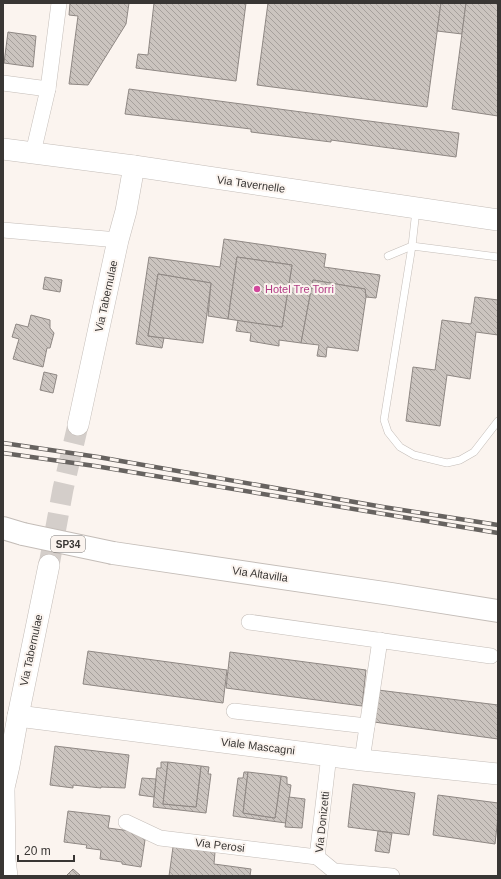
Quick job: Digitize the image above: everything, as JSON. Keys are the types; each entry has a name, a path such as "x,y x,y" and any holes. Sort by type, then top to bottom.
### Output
{"main road":[{"name":"Via Altavilla","path":"10,534 113,553 384,593 498,612"}],"street":[{"path":"33,152 48,89 59,3"},
{"path":"3,83 48,89"},
{"name":"Via Tavernelle","path":"3,149 134,166 498,220"},
{"name":"Via Tabernulae","path":"78,425 118,240 126,211 134,166"},
{"path":"3,230 118,240"},
{"name":"Via Tabernulae","path":"3,755 18,716 49,565"},
{"path":"249,622 491,656"},
{"path":"362,760 380,640"},
{"path":"234,711 367,726"},
{"name":"Viale Mascagni","path":"18,716 362,760 498,774"},
{"name":"Via Tabernulae","path":"7,876 4,860 4,791 8,741"},
{"name":"Via Donizetti","path":"329,755 317,857 334,871 392,876"},
{"name":"Via Perosi","path":"126,822 160,838 317,857"}],"lane":[{"path":"416,208 412,246 384,420 385,426 400,447 414,455 447,463 460,460 474,452 498,421"},
{"path":"388,256 412,246 498,257"}],"building":[{"path":"70,3 129,3 126,24 88,85 69,84 78,16 69,15"},
{"path":"154,3 246,3 236,81 136,68 138,54 148,55"},
{"path":"268,3 441,3 427,107 257,85"},
{"path":"441,3 466,3 462,34 437,31"},
{"path":"466,3 498,3 498,116 452,109"},
{"path":"8,32 36,36 33,67 4,63"},
{"path":"129,89 459,133 456,157 331,140 331,142 251,132 251,129 125,114"},
{"path":"224,239 326,254 324,267 380,275 376,298 366,297 365,289 313,280 301,343 279,340 279,346 250,341 251,333 236,331 238,320 282,327 292,265 237,257 228,319 208,316 211,283 158,274 148,336 164,338 162,348 136,344 149,257 220,267"},
{"path":"237,257 292,265 282,327 228,319"},
{"path":"158,274 211,283 203,343 148,336"},
{"path":"45,277 62,280 60,292 43,289"},
{"path":"313,280 365,289 366,297 358,351 327,347 326,357 317,356 319,345 301,343"},
{"path":"475,297 498,300 498,335 476,332 470,379 447,375 440,426 406,421 413,367 435,370 442,320 471,324"},
{"path":"31,315 50,320 50,328 54,333 50,348 47,348 43,367 13,359 19,339 12,337 16,324 28,327"},
{"path":"44,372 57,375 53,393 40,390"},
{"path":"88,651 227,670 223,703 83,684"},
{"path":"230,652 366,670 362,706 226,688"},
{"path":"378,690 498,705 498,739 374,722"},
{"path":"55,746 129,755 125,788 101,788 73,785 73,788 50,785"},
{"path":"161,762 168,762 163,804 196,807 201,766 209,767 208,774 211,774 206,813 153,807 157,768 161,768"},
{"path":"168,762 201,766 196,807 163,804"},
{"path":"244,772 248,772 243,813 275,818 281,776 287,777 287,784 291,785 286,823 233,816 238,778 243,778"},
{"path":"248,772 281,776 275,818 243,813"},
{"path":"142,778 156,779 154,797 139,795"},
{"path":"353,784 415,793 409,835 348,827"},
{"path":"438,795 498,803 495,844 433,835"},
{"path":"289,797 305,799 302,828 285,827"},
{"path":"68,811 110,816 108,828 146,833 141,867 122,864 122,862 100,859 101,850 86,848 87,845 64,842"},
{"path":"378,831 392,833 389,853 375,851"},
{"path":"173,847 215,852 214,864 251,869 250,876 169,876"},
{"path":"73,869 81,876 66,876"}],"tunnel":[{"path":"49,565 63,489 78,425"}],"railway":[{"path":"3,443 98,457 383,507 498,525"},
{"path":"3,453 95,466 498,533"}],"place":[{"name":"Hotel Tre Torri","path":"257,289"}]}
